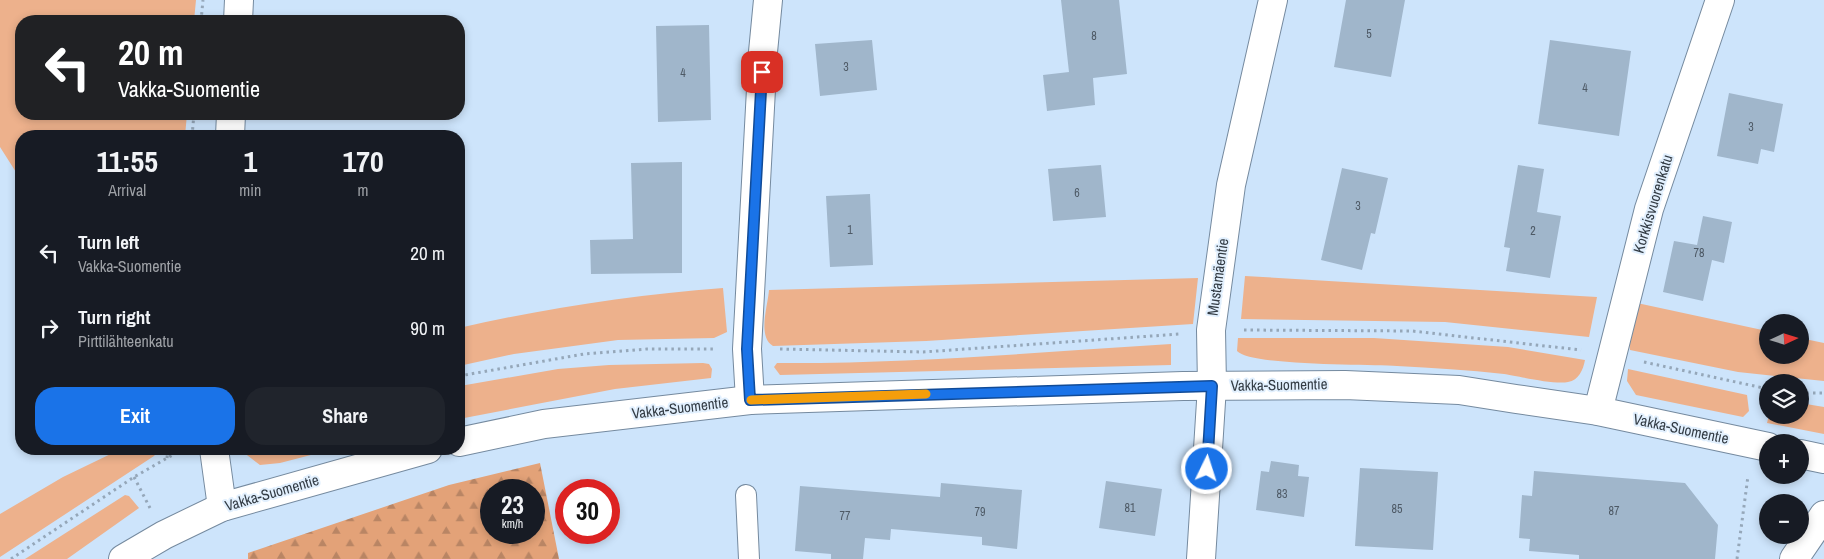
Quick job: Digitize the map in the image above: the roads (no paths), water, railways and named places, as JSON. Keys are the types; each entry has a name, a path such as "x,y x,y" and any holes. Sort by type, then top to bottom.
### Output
{"street":[{"path":"238,15 239,0"},
{"path":"750,400 747,349 762,62 768,0"},
{"name":"Mustamäentie","path":"1201,559 1212,386 1210,330 1231,185 1272,0"},
{"name":"Korkkisvuorenkatu","path":"1598,411 1649,209 1720,0"},
{"name":"Vakka-Suomentie","path":"465,441 544,424 750,400 1212,386 1345,385 1459,390 1598,411 1759,445"},
{"path":"215,455 222,507"},
{"name":"Vakka-Suomentie","path":"124,559 164,535 222,507 407,455"},
{"path":"1809,456 1824,459"},
{"path":"1794,559 1824,515"}],"lane":[{"path":"746,495 749,559"}]}
